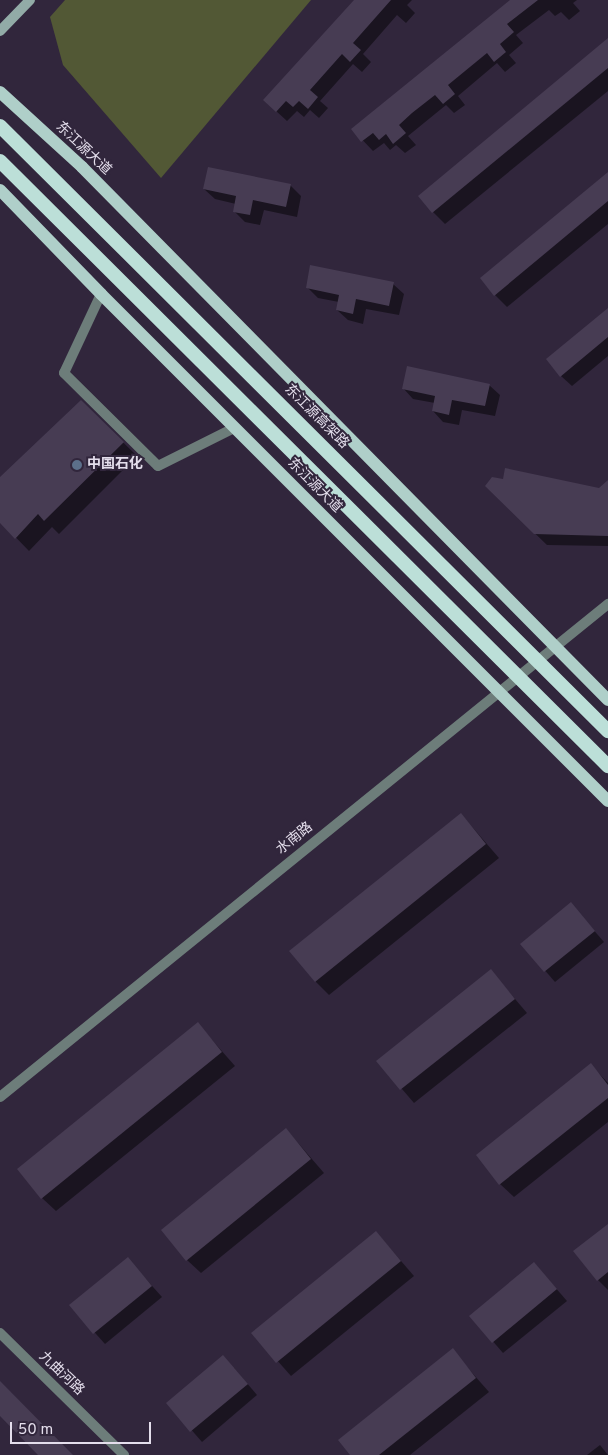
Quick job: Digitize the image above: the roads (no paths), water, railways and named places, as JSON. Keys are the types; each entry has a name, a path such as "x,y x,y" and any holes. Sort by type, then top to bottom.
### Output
{"highway":[{"name":"东江源高架路","path":"0,126 608,731"},
{"path":"0,161 608,766"}],"main road":[{"path":"0,31 30,0"},
{"name":"东江源大道","path":"0,92 82,167 608,700"},
{"name":"东江源大道","path":"0,190 234,428 608,801"}],"street":[{"path":"101,294 64,373 158,466 234,428"},
{"name":"水南路","path":"0,1097 608,604"},
{"name":"九曲河路","path":"0,1333 124,1455"}],"place":[{"name":"中国石化","path":"77,465"}]}
